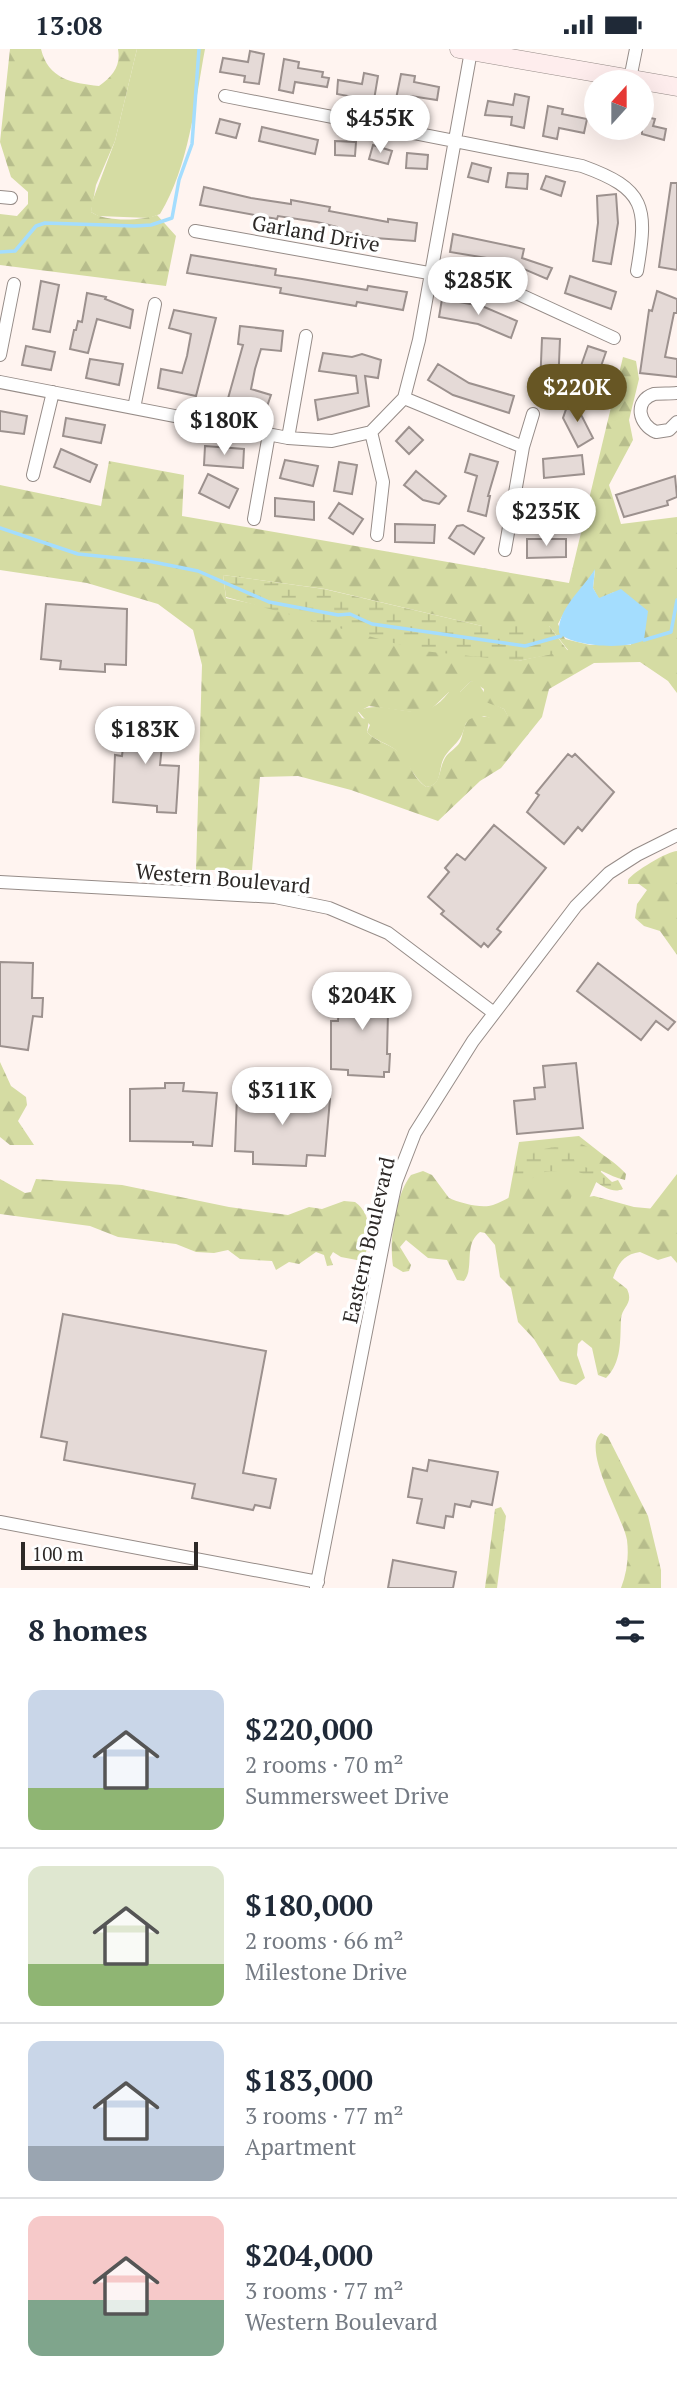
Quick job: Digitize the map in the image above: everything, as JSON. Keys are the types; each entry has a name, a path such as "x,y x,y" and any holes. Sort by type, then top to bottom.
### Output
{"main road":[{"path":"465,50 584,71"},
{"path":"654,83 677,87"}],"street":[{"path":"632,70 636,49"},
{"path":"0,382 288,438 332,441 371,432 404,398 431,272 454,141 465,50"},
{"path":"225,96 582,166 615,178 631,192 644,227 637,271"},
{"name":"Garland Drive","path":"195,231 501,286 614,338"},
{"path":"0,355 14,284"},
{"path":"134,408 155,304"},
{"path":"288,438 306,336"},
{"path":"33,475 53,392"},
{"path":"677,393 651,396 644,402 640,412 643,423 656,432 669,430 677,422"},
{"path":"404,398 523,447"},
{"path":"505,550 523,447 533,414"},
{"path":"371,432 383,482 377,535"},
{"path":"254,519 269,434"},
{"name":"Eastern Boulevard","path":"317,1585 396,1182 429,1106 494,1013 576,906 609,873 636,855 677,835"},
{"name":"Western Boulevard","path":"0,882 275,897 329,908 363,920 404,943 494,1013"},
{"path":"0,1522 317,1585"}],"green space":[{"path":"10,49 41,49 49,67 62,78 99,86 115,70 118,49 137,49 115,141 96,185 91,212 105,218 123,219 157,215 176,236 166,286 0,265 0,214 17,216 28,204 28,192 11,177 0,142"},
{"path":"137,49 205,49 190,134 178,176 160,214 149,218 98,216 91,212 92,202 115,141"},
{"path":"623,357 636,361 639,379 629,420 633,440 609,485 621,524 677,517 677,693 668,681 640,662 594,663 549,689 542,717 501,768 480,781 438,821 351,790 298,776 260,777 252,870 196,870 202,665 193,630 158,604 87,583 0,570 0,485 101,506 109,461 184,475 182,516 569,583","holes":["595,570 593,588 599,599 614,592 629,596 631,645 590,645 565,639 558,624","223,575 325,589 482,626 549,626 568,650 518,661 226,598","471,681 484,689 483,701 504,709 508,717 481,716 471,719 466,724 460,742 445,758 437,780 426,787 416,778 402,755 367,732 369,720 362,718 358,712 369,706 426,714 449,692 460,692"]},
{"path":"223,575 324,589 482,626 549,626 568,651 518,661 423,651 226,597"},
{"path":"471,681 478,683 491,703 504,709 509,718 499,721 484,716 466,723 460,739 445,756 438,779 432,786 426,787 397,751 367,732 370,725 358,711 382,707 415,712 427,710 438,704 449,692 460,692"},
{"path":"677,851 677,955 660,931 644,926 635,918 637,904 647,890 639,884 628,884 628,880 666,854"},
{"path":"0,1062 11,1086 26,1097 27,1105 18,1121 34,1145 10,1145 0,1137"},
{"path":"579,1136 607,1158 573,1234 504,1222 519,1142"},
{"path":"562,1139 579,1143 605,1156 626,1174 625,1180 579,1162 575,1150 562,1144"},
{"path":"555,1147 570,1151 575,1164 601,1172 612,1182 618,1180 623,1189 611,1190 584,1174 569,1171 542,1173 525,1184 515,1185 516,1168 524,1157"},
{"path":"423,1171 432,1175 449,1198 477,1206 493,1205 526,1189 542,1186 561,1192 570,1188 573,1192 570,1200 594,1196 634,1207 677,1211 677,1263 671,1256 658,1260 640,1252 626,1257 615,1273 613,1278 627,1289 629,1298 621,1319 618,1358 606,1378 598,1375 592,1348 582,1340 578,1344 577,1355 585,1378 576,1385 560,1381 534,1339 518,1322 511,1288 500,1277 495,1245 485,1233 480,1232 472,1243 469,1270 464,1281 457,1280 447,1260 428,1258 406,1240 400,1247 411,1265 409,1271 403,1272 393,1266 393,1231 397,1206 411,1175"},
{"path":"677,1174 677,1254 623,1244"},
{"path":"0,1179 25,1193 31,1192 36,1179 122,1185 229,1207 288,1215 309,1207 322,1209 344,1201 355,1202 361,1207 368,1221 368,1246 362,1261 341,1257 333,1252 330,1257 333,1265 327,1266 324,1255 316,1252 299,1264 289,1262 276,1270 272,1261 240,1259 228,1250 214,1253 196,1252 176,1244 118,1237 90,1226 0,1214"},
{"path":"601,1433 608,1437 648,1516 661,1570 661,1588 621,1588 627,1564 627,1540 599,1468 596,1441"},
{"path":"501,1507 506,1516 497,1588 485,1588 495,1509"}],"water":[{"path":"595,569 593,588 599,598 621,589 648,611 644,640 614,646 587,644 559,633 559,624 566,607"}],"building":[{"path":"250,51 264,54 259,84 244,82 245,76 220,72 223,58 248,62"},
{"path":"284,59 299,62 298,68 323,72 322,77 329,78 327,87 295,82 293,93 279,90"},
{"path":"364,73 378,76 373,106 358,104 359,98 337,94 338,80 362,84"},
{"path":"401,74 415,76 414,82 439,87 437,100 411,96 405,106 395,104"},
{"path":"515,94 529,97 524,128 511,125 512,117 485,115 488,101 513,105"},
{"path":"548,106 563,109 562,114 584,118 584,133 559,128 557,139 543,136"},
{"path":"220,119 240,124 236,138 216,133"},
{"path":"654,126 666,129 664,140 654,137"},
{"path":"262,127 318,140 315,154 259,141"},
{"path":"335,141 356,142 355,156 335,155"},
{"path":"373,145 392,151 388,164 369,159"},
{"path":"407,153 428,155 427,169 406,168"},
{"path":"472,163 491,168 488,182 468,177"},
{"path":"508,173 528,174 527,189 506,187"},
{"path":"546,176 565,182 561,196 541,189"},
{"path":"671,183 677,183 677,270 659,267"},
{"path":"204,187 251,198 291,204 291,200 330,207 329,211 388,222 388,219 417,223 415,241 375,238 336,230 337,227 317,222 278,216 277,219 200,205"},
{"path":"616,194 618,223 611,264 593,261 598,223 597,196"},
{"path":"453,234 524,249 522,258 552,268 547,279 505,261 450,252"},
{"path":"191,255 276,269 275,275 367,290 368,286 407,292 403,310 357,302 356,306 309,298 280,293 281,288 187,273"},
{"path":"570,276 616,292 611,309 565,293"},
{"path":"41,281 59,285 50,332 33,329"},
{"path":"657,291 677,299 677,313 674,313 665,357 677,359 677,377 640,373 649,310 652,311"},
{"path":"87,293 106,297 105,299 133,310 130,328 97,319 88,353 70,349 78,321 82,322"},
{"path":"442,299 482,306 517,321 511,338 478,324 439,317"},
{"path":"174,310 216,318 196,396 158,388 161,369 182,373 187,356 191,334 169,328"},
{"path":"240,326 283,331 281,351 261,349 255,369 251,389 271,395 265,412 227,402 243,345 238,344"},
{"path":"542,338 560,339 558,387 540,387"},
{"path":"26,346 55,352 51,370 22,365"},
{"path":"588,346 606,352 593,389 575,383"},
{"path":"323,353 352,357 362,354 381,360 378,378 365,376 369,406 318,420 315,400 358,393 356,376 319,371"},
{"path":"90,359 123,364 119,385 86,378"},
{"path":"438,364 469,383 514,396 509,413 453,395 428,380"},
{"path":"571,395 593,438 578,447 563,418"},
{"path":"0,411 27,416 24,434 0,431"},
{"path":"66,418 105,425 101,443 63,436"},
{"path":"409,427 423,440 409,454 396,441"},
{"path":"205,446 244,449 243,468 204,465"},
{"path":"61,449 97,465 90,482 54,467"},
{"path":"470,454 498,462 488,496 486,516 468,511 477,476 465,472"},
{"path":"582,455 584,474 544,478 543,459"},
{"path":"285,460 318,466 313,486 280,478"},
{"path":"339,462 357,465 352,494 334,491"},
{"path":"416,471 446,496 439,504 423,500 404,485"},
{"path":"208,474 238,489 229,508 199,493"},
{"path":"675,476 677,497 667,501 668,505 624,517 616,495"},
{"path":"275,498 314,502 314,520 275,516"},
{"path":"540,500 568,508 564,526 535,518"},
{"path":"339,503 363,519 353,534 329,518"},
{"path":"395,524 435,525 434,543 395,542"},
{"path":"463,525 484,538 474,554 449,538 457,526"},
{"path":"527,539 566,539 566,557 527,558"},
{"path":"46,604 127,609 126,665 105,664 105,672 60,669 61,661 41,659"},
{"path":"127,713 165,716 160,765 179,766 176,813 157,812 157,806 113,802 115,755 122,756"},
{"path":"568,754 572,757 575,754 614,792 582,831 578,827 564,844 527,812 539,795 536,793"},
{"path":"494,825 546,868 497,929 501,932 488,947 484,943 481,947 441,914 444,911 428,897 449,872 445,868 457,854 465,860"},
{"path":"0,962 33,963 32,998 43,998 42,1017 33,1016 28,1050 0,1046"},
{"path":"598,963 675,1022 668,1030 656,1021 641,1040 577,991"},
{"path":"340,986 377,988 376,993 393,994 393,1012 388,1012 389,1072 384,1072 384,1077 348,1075 348,1070 331,1069 331,1021 338,1021"},
{"path":"576,1063 583,1128 517,1134 514,1101 535,1099 534,1088 545,1087 543,1066"},
{"path":"165,1083 184,1083 183,1091 217,1093 212,1146 193,1145 193,1142 130,1141 130,1089 165,1088"},
{"path":"274,1088 294,1089 293,1096 330,1099 325,1156 307,1155 306,1166 253,1164 253,1152 235,1151 237,1094 273,1095"},
{"path":"63,1314 266,1351 243,1473 276,1479 270,1508 255,1505 253,1510 192,1498 195,1484 64,1460 67,1442 41,1437"},
{"path":"429,1460 498,1472 492,1505 472,1501 470,1507 455,1504 453,1517 446,1516 444,1528 417,1523 422,1499 408,1497 413,1468 427,1471"},
{"path":"393,1560 456,1572 453,1588 388,1588"}],"waterway":[{"path":"0,252 15,251 36,226 45,223 135,226 151,225 172,218 179,180 192,144 199,49"},
{"path":"0,528 78,554 148,561 198,571 269,602 338,615 350,614 372,624 525,646 561,636"},
{"path":"644,640 671,632 677,600"}]}
